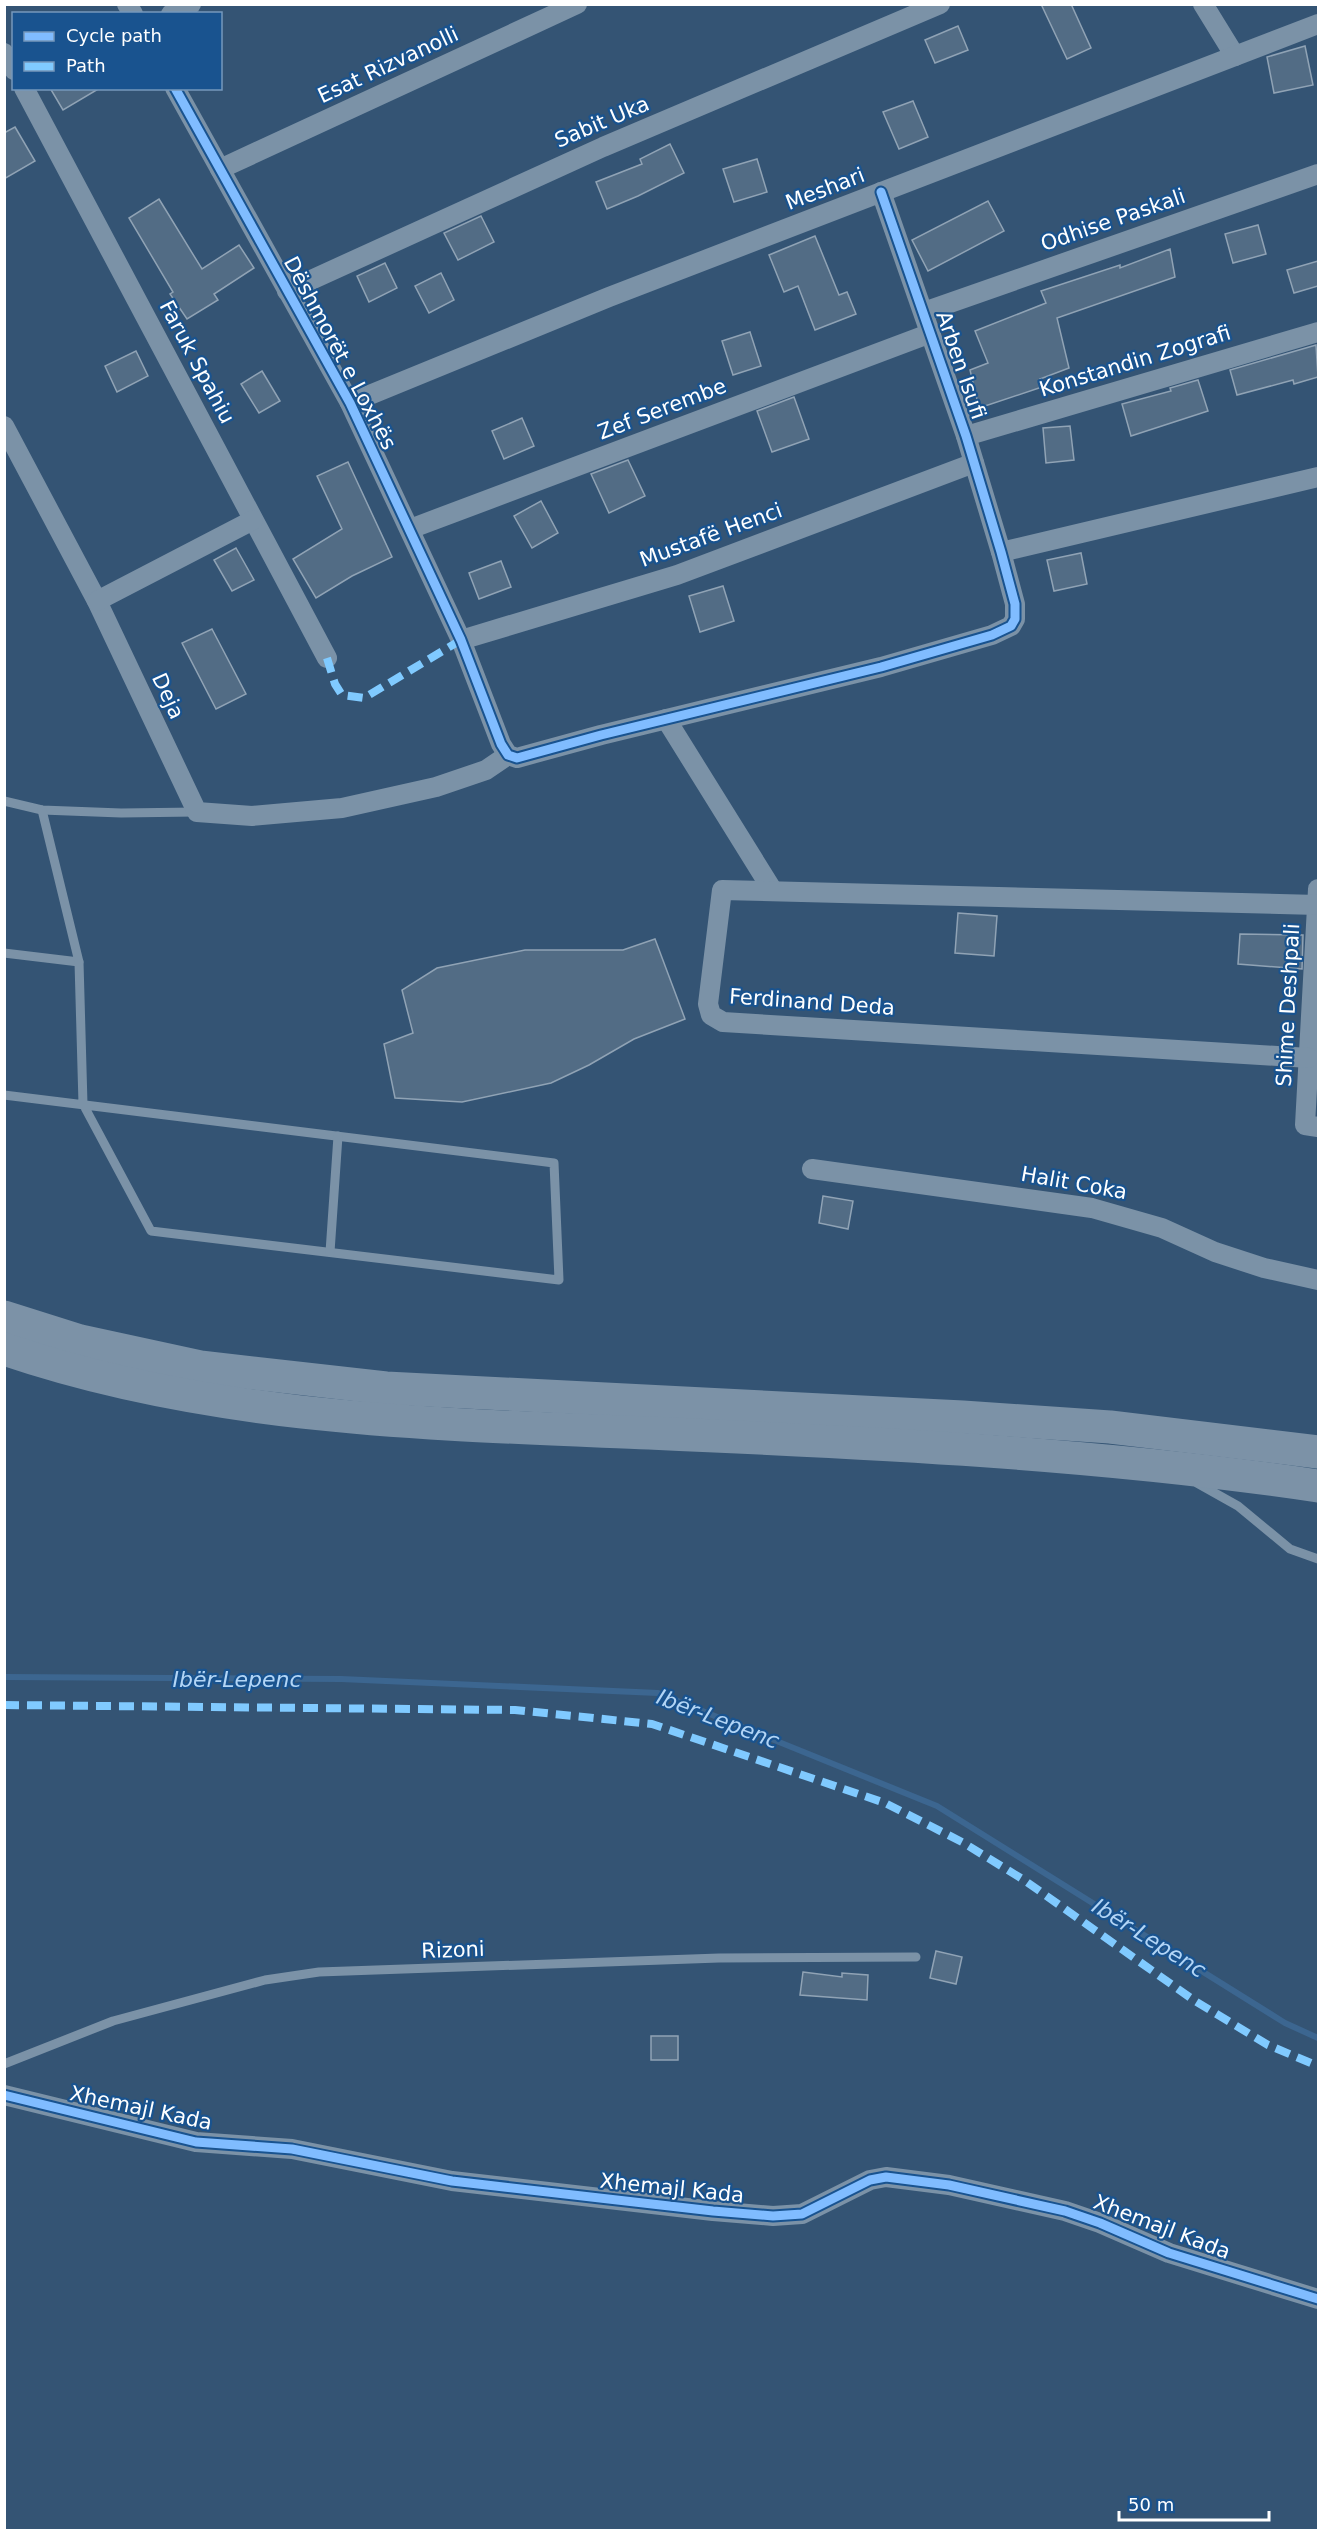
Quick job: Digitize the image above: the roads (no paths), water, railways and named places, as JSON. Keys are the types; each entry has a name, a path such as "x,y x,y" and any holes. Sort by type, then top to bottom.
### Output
{"highway":[{"path":"4,1317 80,1341 200,1367 386,1389 975,1418 1110,1427 1318,1452"},
{"path":"4,1349 77,1370 192,1396 322,1415 468,1426 959,1449 1169,1467 1318,1486"}],"street":[{"path":"175,12 191,4"},
{"name":"Esat Rizvanolli","path":"220,168 577,4"},
{"name":"Sabit Uka","path":"287,291 593,151 940,4"},
{"path":"1203,4 1234,56"},
{"name":"Meshari","path":"350,403 609,297 1318,24"},
{"path":"4,53 12,67"},
{"name":"Faruk Spahiu","path":"25,90 327,658"},
{"name":"Dëshmorët e Loxhës","path":"177,90 350,403 461,640 501,744 508,755"},
{"name":"Odhise Paskali","path":"924,312 1318,174"},
{"name":"Arben Isufi","path":"666,719 881,667 1003,631 1011,626 1015,619 1013,596 966,436 881,192"},
{"name":"Konstandin Zografi","path":"966,436 1318,332"},
{"name":"Zef Serembe","path":"410,530 931,333"},
{"name":"Deja","path":"4,426 97,601 197,812"},
{"name":"Mustafë Henci","path":"461,640 677,575 974,463"},
{"path":"1001,552 1318,477"},
{"path":"97,601 253,520"},
{"path":"197,812 252,816 342,808 436,787 486,770 508,755 517,758 528,756 666,719 773,891"},
{"name":"Ferdinand Deda","path":"1309,1058 723,1022 711,1015 708,1004 722,890 1318,897"},
{"name":"Shime Deshpali","path":"1312,1126 1309,1058 1316,984 1318,897"},
{"name":"Halit Coka","path":"812,1169 1092,1208 1162,1228 1215,1252 1264,1268 1318,1280"},
{"name":"Xhemajl Kada","path":"4,2094 196,2142 292,2149 452,2181 713,2211 786,2216 816,2209 870,2180 897,2178 939,2183 1065,2211 1118,2230 1169,2253 1318,2299"}],"lane":[{"path":"4,801 42,810 121,813 197,812"},
{"path":"4,1095 83,1104 555,1163 559,1280 151,1231 83,1104 79,962 42,810"},
{"path":"4,953 79,962"},
{"path":"330,1252 338,1136"},
{"path":"1169,1467 1238,1506 1290,1548 1318,1558"},
{"name":"Rizoni","path":"4,2064 113,2021 265,1980 319,1972 719,1958 916,1957"}],"waterway":[{"name":"Ibër-Lepenc","path":"4,1677 341,1679 658,1693 937,1806 1285,2023 1318,2038"}]}
